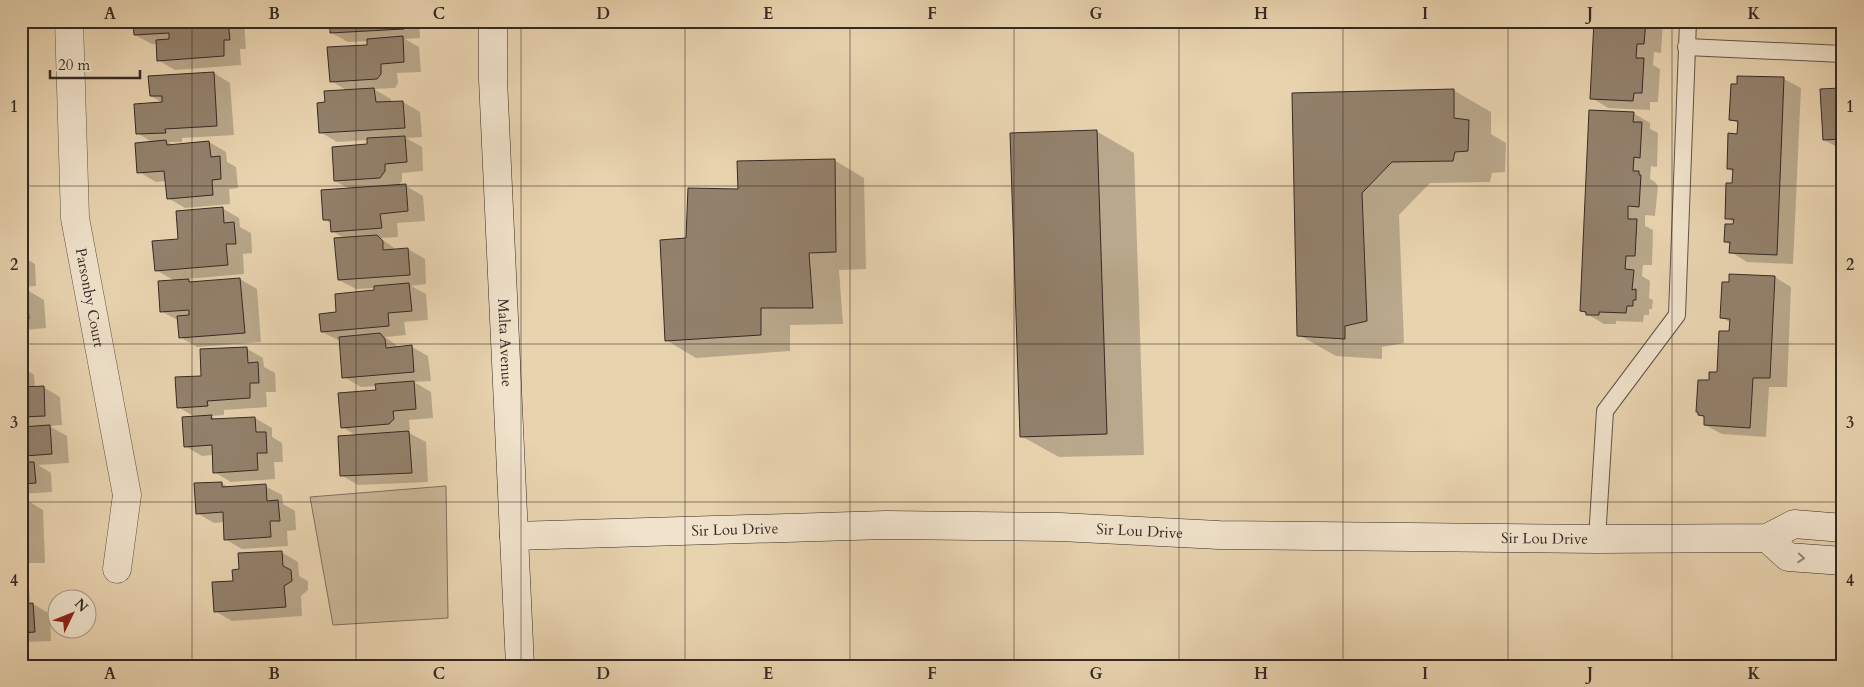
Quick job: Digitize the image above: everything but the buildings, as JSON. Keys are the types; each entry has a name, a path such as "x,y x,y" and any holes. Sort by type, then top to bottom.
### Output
{"street":[{"name":"Parsonby Court","path":"69,21 75,218 127,495 117,569"},
{"name":"Malta Avenue","path":"493,21 493,89 520,666"},
{"name":"Sir Lou Drive","path":"514,536 886,525 1060,527 1220,535 1597,540 1767,538 1794,524 1843,528"},
{"path":"1767,538 1788,557 1843,561"}],"lane":[{"path":"1597,540 1606,411 1677,316 1688,21"},
{"path":"1686,47 1843,54"}],"shaded area":[{"path":"446,486 448,618 333,625 310,497"}]}
